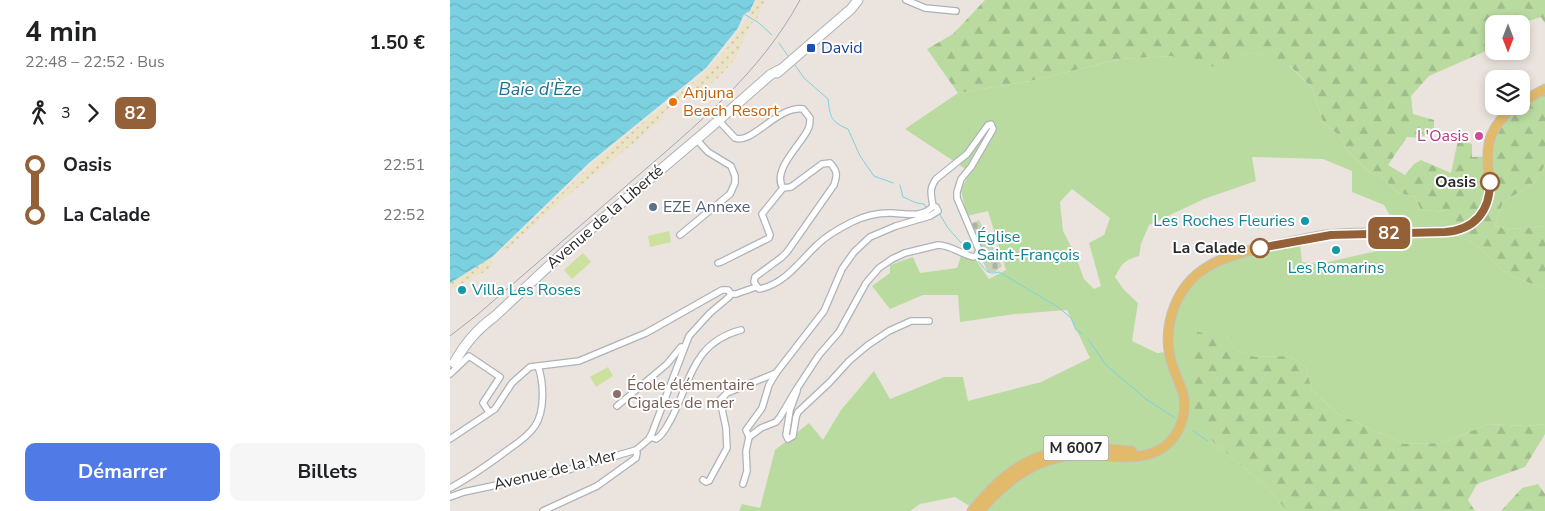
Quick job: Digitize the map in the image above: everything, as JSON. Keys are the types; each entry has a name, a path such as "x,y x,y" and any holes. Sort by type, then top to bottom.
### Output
{"main road":[{"name":"Avenue de la Liberté","path":"452,365 469,340 483,324 494,317 567,249 697,140 770,75 779,70 858,0"},
{"path":"1530,97 1545,89"},
{"name":"M 6007","path":"980,511 1010,480 1031,467 1074,455 1135,457 1152,453 1162,448 1174,437 1181,426 1184,412 1184,397 1168,347 1169,329 1173,310 1181,293 1197,274 1210,264 1255,249 1320,236 1445,232 1465,228 1480,216 1486,206 1490,190 1488,159 1491,138 1505,115"},
{"name":"M 6007","path":"972,511 994,486 1028,461 1048,453 1070,448 1147,450 1161,444 1168,438 1184,412"}],"street":[{"path":"906,0 924,8 956,11"},
{"path":"719,121 738,140 743,139 787,110 803,109 807,113 810,118 809,129 788,158 782,171 780,180 783,188"},
{"path":"743,484 748,465 746,451 749,437 746,430 762,408 769,385 776,373 824,311 842,269 862,243 870,238 896,226 930,216 938,211 930,194 932,184 967,154 988,125 991,124 993,129 961,179 957,192 957,198 979,250 977,255 974,257 969,256 943,245 938,245 905,253 879,268 866,283 839,332 820,355 780,417 776,422 761,428 749,437"},
{"path":"680,235 730,194 735,183 731,166 708,152 697,140"},
{"path":"718,263 769,238 770,235 762,214 783,188 791,187 822,164 830,164 836,171 837,176 834,186 782,257 758,274 754,282 759,289 786,276 827,236 862,217 889,213 921,214 934,206"},
{"path":"636,450 649,438 667,398 684,347 693,330 731,294 736,294 756,286"},
{"path":"450,439 495,409 509,387 530,367 539,368 579,361 646,333 722,290 728,290 731,294"},
{"path":"796,390 797,394 790,410 786,435 788,439 793,436 798,412 830,382 848,361 889,331 911,321 929,321"},
{"path":"649,438 656,439 662,434 678,405 690,373 698,359 722,338 742,330"},
{"path":"617,406 667,364 681,347 684,347"},
{"path":"450,374 469,356 500,377 483,403 489,412"},
{"name":"Avenue de la Mer","path":"450,488 474,475 527,436 534,427 540,413 542,393 539,368"},
{"path":"703,480 709,481 727,448 726,428 720,400 727,393 776,373"},
{"name":"Avenue de la Mer","path":"450,497 464,492 571,468 636,450 636,458 597,486 542,511"}],"green space":[{"path":"985,0 1545,0 1545,23 1541,17 1530,20 1530,15 1485,15 1485,51 1429,76 1411,96 1413,114 1434,120 1434,132 1419,138 1407,137 1388,165 1405,175 1414,164 1421,160 1451,173 1458,140 1472,144 1472,157 1493,156 1496,137 1504,122 1511,115 1530,115 1530,102 1545,94 1545,165 1535,182 1503,202 1495,226 1511,229 1545,226 1545,289 1512,276 1476,245 1434,225 1446,221 1446,212 1421,210 1415,197 1397,192 1382,177 1370,173 1345,148 1340,136 1323,122 1312,88 1290,66 1281,69 1255,52 1230,57 1223,67 1190,65 1172,56 1120,59 1030,81 958,93 927,49 953,34"},
{"path":"1255,52 1281,68 1289,66 1312,88 1323,122 1340,136 1345,148 1370,173 1382,177 1397,192 1415,197 1421,210 1446,212 1446,221 1435,225 1476,245 1512,276 1545,289 1545,424 1527,426 1488,424 1443,443 1404,444 1338,414 1312,390 1306,368 1290,356 1255,357 1236,350 1226,336 1214,443 1266,486 1287,511 967,511 971,507 955,497 920,504 910,511 739,511 742,504 760,508 775,450 809,423 823,440 841,410 874,371 890,399 944,377 963,377 968,401 1041,382 1090,358 1067,310 1015,314 960,322 958,295 923,295 890,309 872,286 890,273 890,265 913,257 920,273 957,268 961,256 976,260 989,279 1006,270 988,211 967,216 961,190 970,172 905,129 958,93 1030,81 1120,59 1172,56 1190,64","holes":["1252,157 1323,159 1352,171 1352,192 1384,205 1396,226 1381,250 1319,264 1302,262 1300,244 1251,254 1229,261 1209,270 1193,283 1181,300 1174,322 1173,351 1157,353 1132,341 1138,303 1124,290 1115,277 1120,268 1130,259 1139,256 1141,244 1149,225 1204,199 1256,181","1072,189 1110,218 1104,235 1089,243 1101,286 1094,289 1084,279 1074,252 1063,231 1060,202"]},
{"path":"1545,165 1545,226 1511,229 1495,226 1503,202 1535,182"},
{"path":"979,220 1002,266 995,272 988,272 981,258 984,254 970,224"},
{"path":"669,231 671,242 650,247 648,236"},
{"path":"583,253 591,262 572,279 564,270"},
{"path":"1197,332 1226,336 1236,350 1255,357 1290,356 1306,368 1312,390 1338,414 1404,444 1443,443 1488,424 1527,426 1545,424 1545,434 1525,467 1477,484 1468,500 1475,511 1287,511 1266,486 1214,443 1194,408 1192,364"},
{"path":"608,367 613,376 596,387 590,377"},
{"path":"1538,484 1545,494 1545,511 1501,511 1522,488"}],"sand":[{"path":"756,0 765,0 756,21 749,16"},
{"path":"748,18 753,22 745,35 736,58 718,78 700,91 684,97 662,114 663,119 562,200 506,250 501,250 600,157 701,76 724,52"},
{"path":"492,257 492,266 450,290 450,283"}],"water":[{"name":"Baie d'Èze","path":"450,0 755,0 750,11 744,14 738,28 706,68 589,163 492,257 450,283"}],"waterway":[{"path":"744,14 759,23 772,35"},
{"path":"779,43 788,56"},
{"path":"795,65 804,78 828,99 832,118 838,124 848,129 860,156 874,176 893,183"},
{"path":"900,185 903,197 924,204 927,209"},
{"path":"939,213 948,228 970,253"},
{"path":"978,261 988,272 999,272 1058,307 1071,318 1076,330 1083,334"},
{"path":"1088,339 1106,365 1146,399 1175,418"},
{"path":"1193,431 1208,441"}],"railway":[{"path":"450,336 477,315 725,98 766,52 800,0"}],"bus line":[{"name":"82","path":"1260,248 1320,236 1445,232 1465,228 1480,216 1484,210 1488,201 1490,182"}],"place":[{"name":"David","path":"811,48"},
{"name":"Anjuna Beach Resort","path":"673,102"},
{"name":"L'Oasis","path":"1479,136"},
{"name":"Oasis","path":"1490,182"},
{"name":"EZE Annexe","path":"653,207"},
{"name":"Les Roches Fleuries","path":"1305,221"},
{"name":"Église Saint-François","path":"967,246"},
{"name":"La Calade","path":"1260,248"},
{"name":"Les Romarins","path":"1336,250"},
{"name":"Villa Les Roses","path":"462,290"},
{"name":"École élémentaire Cigales de mer","path":"617,394"}]}
